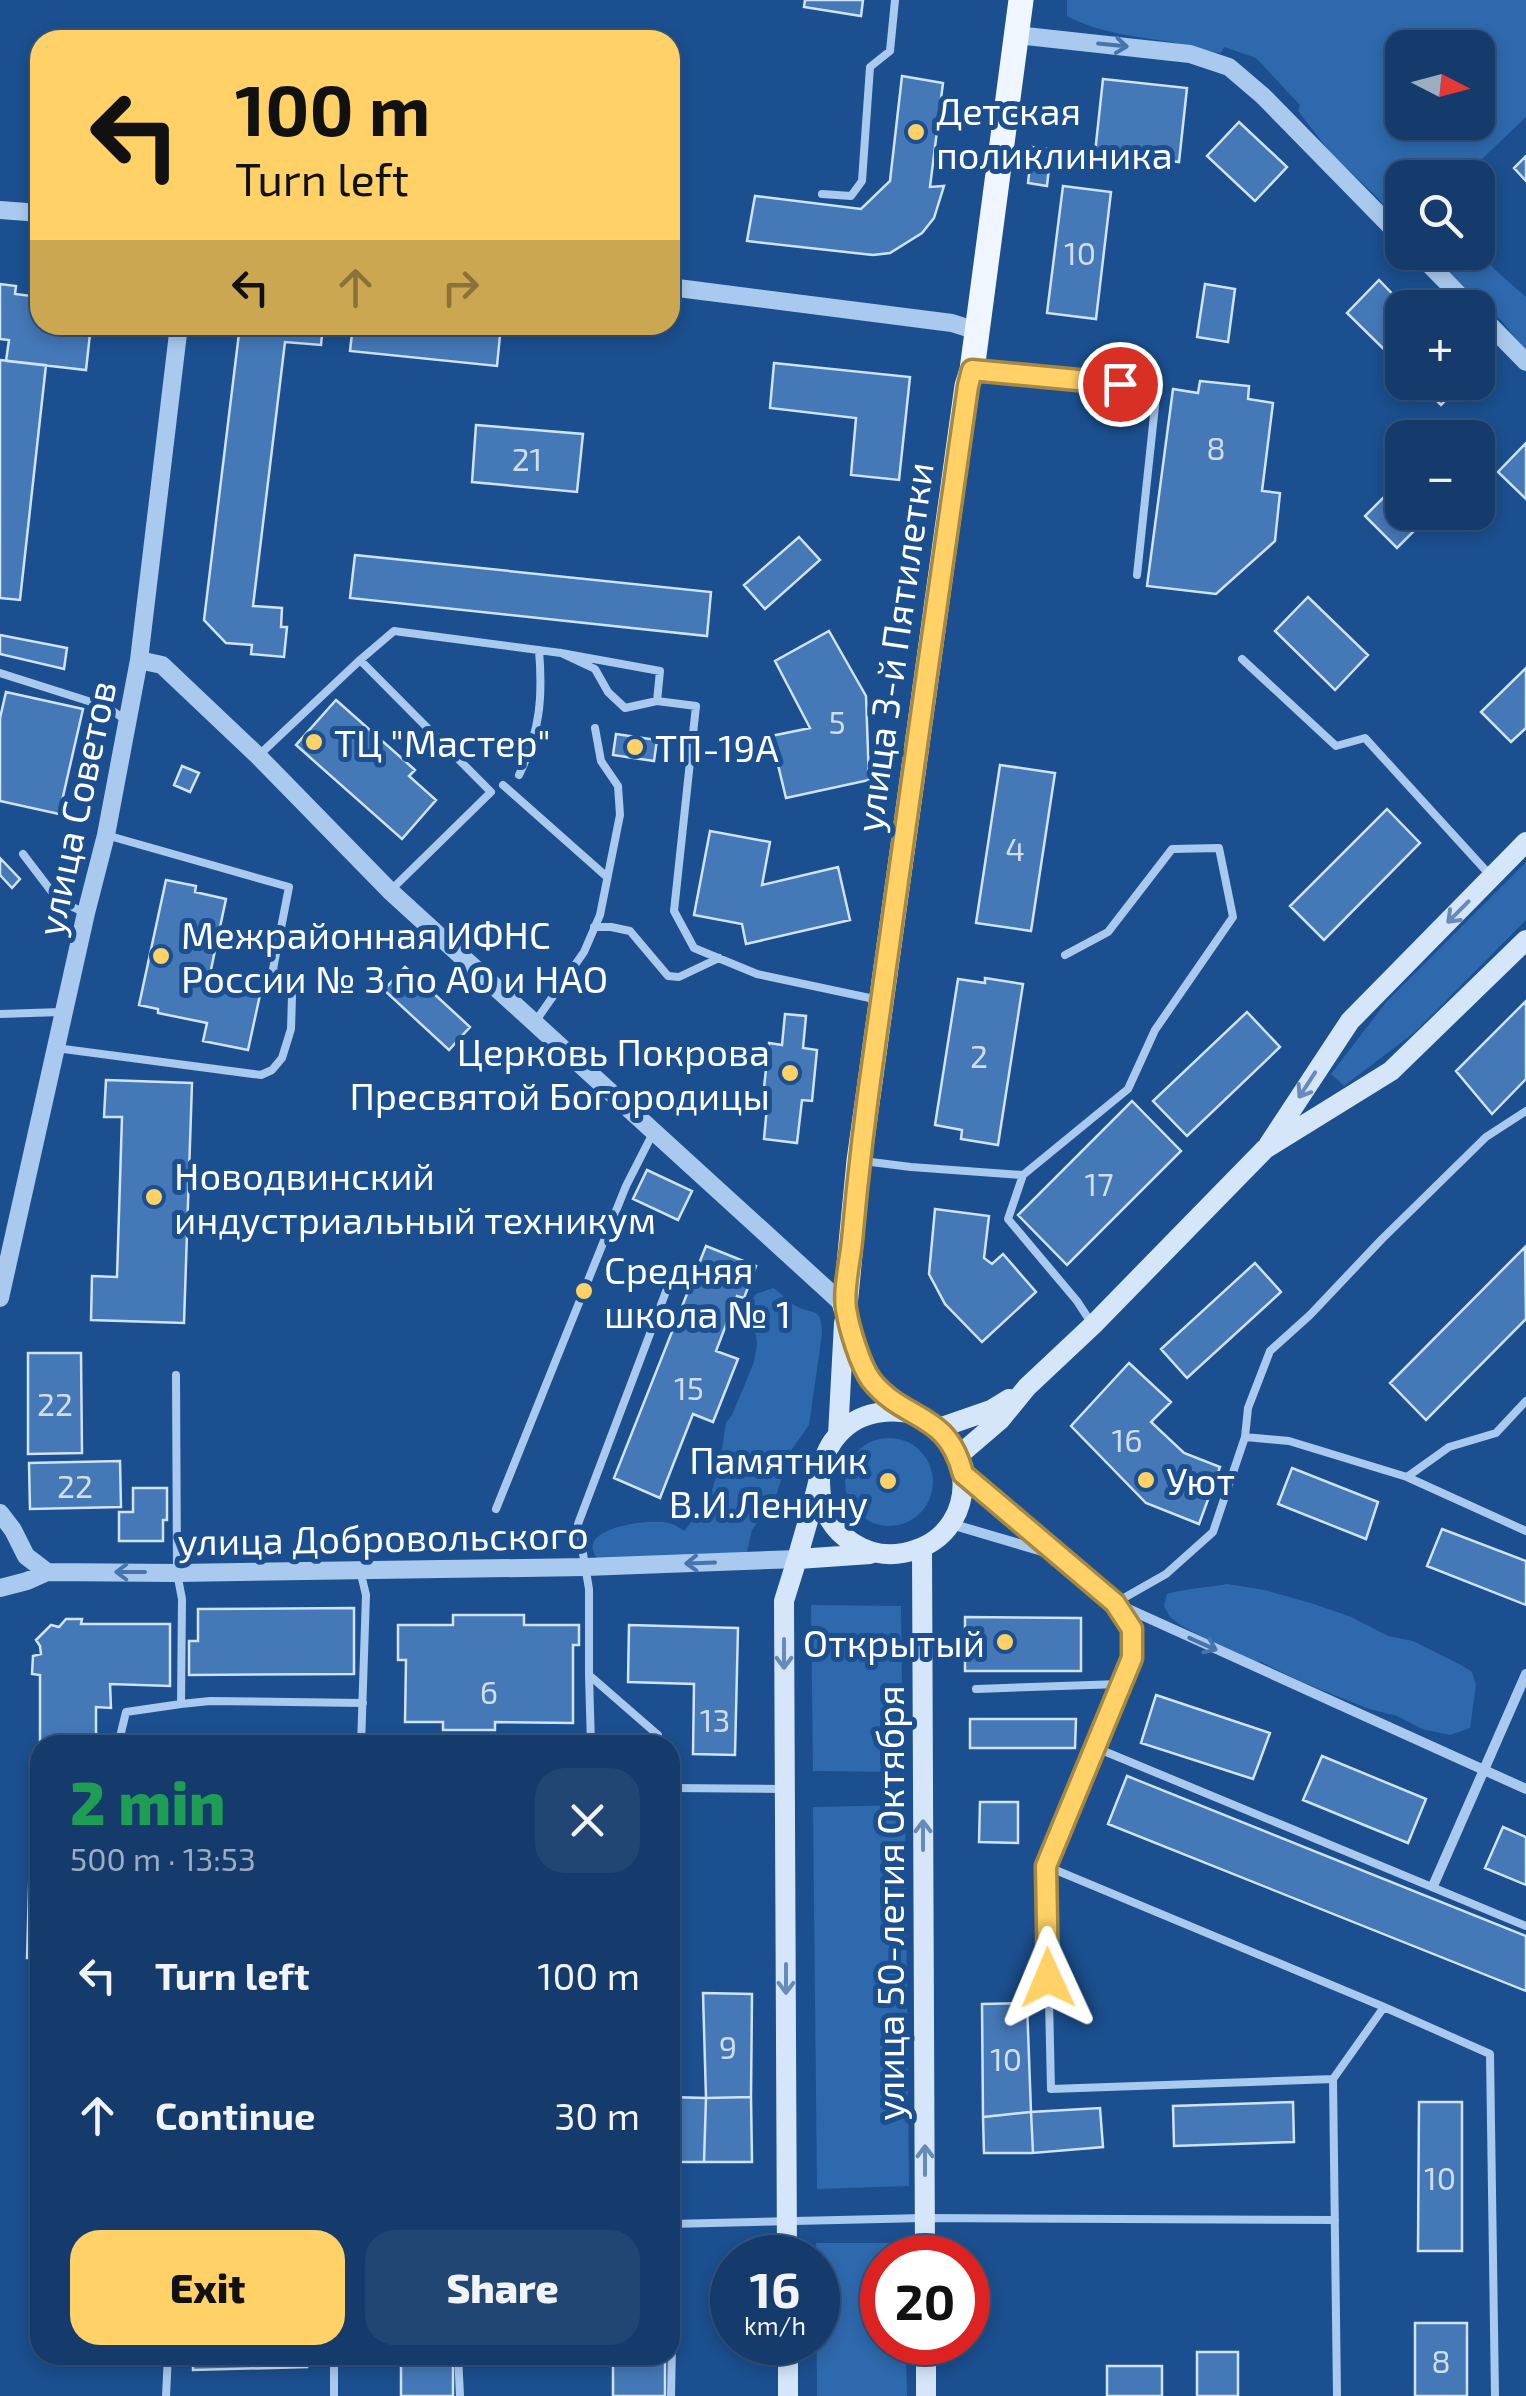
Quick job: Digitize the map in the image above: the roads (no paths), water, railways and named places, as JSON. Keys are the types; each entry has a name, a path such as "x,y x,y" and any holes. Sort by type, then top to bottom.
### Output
{"main road":[{"name":"улица 3-й Пятилетки","path":"845,1306 859,1160 972,370 1020,0"},
{"path":"961,1465 1027,1387 1265,1150 1350,1021 1526,842"},
{"path":"1265,1150 1391,1071 1526,940"},
{"path":"845,1306 863,1366 872,1381 910,1413"},
{"path":"838,1435 845,1306"},
{"path":"939,1428 991,1410 1027,1387"},
{"path":"787,2235 784,1600 823,1460 838,1435 857,1419 889,1410 926,1419 951,1442 961,1465 962,1498 950,1524 937,1539 905,1553 798,1559"},
{"path":"820,1478 822,1500 838,1531 860,1548 878,1553"},
{"name":"улица 50-летия Октября","path":"922,1548 925,2235"},
{"path":"788,2365 788,2396"},
{"path":"926,2365 926,2396"}],"street":[{"path":"1016,35 1190,54 1229,68 1263,96 1385,221"},
{"path":"0,210 30,212"},
{"path":"1435,270 1454,290"},
{"path":"680,288 952,323 977,331"},
{"path":"1495,330 1526,362"},
{"name":"улица Советов","path":"0,1298 128,722 178,335"},
{"path":"139,660 162,665 390,891 845,1306"},
{"path":"961,1465 1115,1603 1526,1789"},
{"path":"0,1513 26,1556 47,1572"},
{"path":"950,1524 1062,1556"},
{"name":"улица Добровольского","path":"0,1588 47,1572 360,1570 798,1559"},
{"path":"1433,1886 1526,1674"}],"lane":[{"path":"822,194 851,196 862,181 870,67 890,52 895,0"},
{"path":"972,370 1157,387 1137,576"},
{"path":"258,756 394,630 660,671 657,701"},
{"path":"520,775 538,724 542,682 539,650"},
{"path":"561,653 596,669 608,692 625,708 657,701 696,706 674,911 694,948 757,974 881,1000"},
{"path":"1242,659 1336,746 1365,738 1492,877"},
{"path":"360,660 492,792 390,891"},
{"path":"0,672 107,707 128,722"},
{"path":"534,1022 584,952 600,915 620,816 618,786 602,762 595,728"},
{"path":"502,785 607,876"},
{"path":"56,1048 261,1075 272,1070 282,1058 291,1029 292,996 273,968 289,887 106,834"},
{"path":"1065,955 1108,932 1172,848 1219,848 1233,916 1155,1030 1128,1089 1023,1175 1008,1220 1093,1325"},
{"path":"23,854 58,900 86,913"},
{"path":"594,927 630,932 668,976 680,977 719,958"},
{"path":"0,1014 66,1011"},
{"path":"1334,2079 1051,2089 1046,1866 1132,1658 1132,1629 1115,1603 1166,1574 1213,1532 1245,1437 1248,1408 1270,1351 1486,1137 1526,1111"},
{"path":"496,1510 626,1186 654,1131"},
{"path":"859,1160 1023,1175"},
{"path":"591,1735 589,1589 578,1524 676,1265"},
{"path":"176,1375 181,1704"},
{"path":"1407,1477 1448,1447 1496,1432 1526,1400"},
{"path":"1245,1437 1288,1441 1407,1477 1526,1530"},
{"path":"360,1570 366,1595 362,1735"},
{"path":"589,1675 658,1735"},
{"path":"976,1689 1120,1684"},
{"path":"120,1735 126,1712 181,1704 363,1703"},
{"path":"1094,1747 1526,1926"},
{"path":"680,1788 785,1789"},
{"path":"1046,1866 1490,2054 1495,2396"},
{"path":"1337,2396 1334,2079 1384,2006"},
{"path":"680,2224 925,2218 1335,2220"},
{"path":"166,2396 168,2365"},
{"path":"334,2365 334,2396"},
{"path":"458,2365 460,2396"},
{"path":"672,2365 672,2396"}],"place":[{"name":"Детская поликлиника","path":"916,132"},
{"name":"ТЦ \"Мастер\"","path":"314,742"},
{"name":"ТП-19А","path":"635,747"},
{"name":"Межрайонная ИФНС России № 3 по АО и НАО","path":"161,956"},
{"name":"Церковь Покрова Пресвятой Богородицы","path":"790,1073"},
{"name":"Новодвинский индустриальный техникум","path":"154,1197"},
{"name":"Средняя школа № 1","path":"584,1291"},
{"name":"Уют","path":"1146,1480"},
{"name":"Памятник В.И.Ленину","path":"888,1481"},
{"name":"Открытый","path":"1005,1642"}]}
